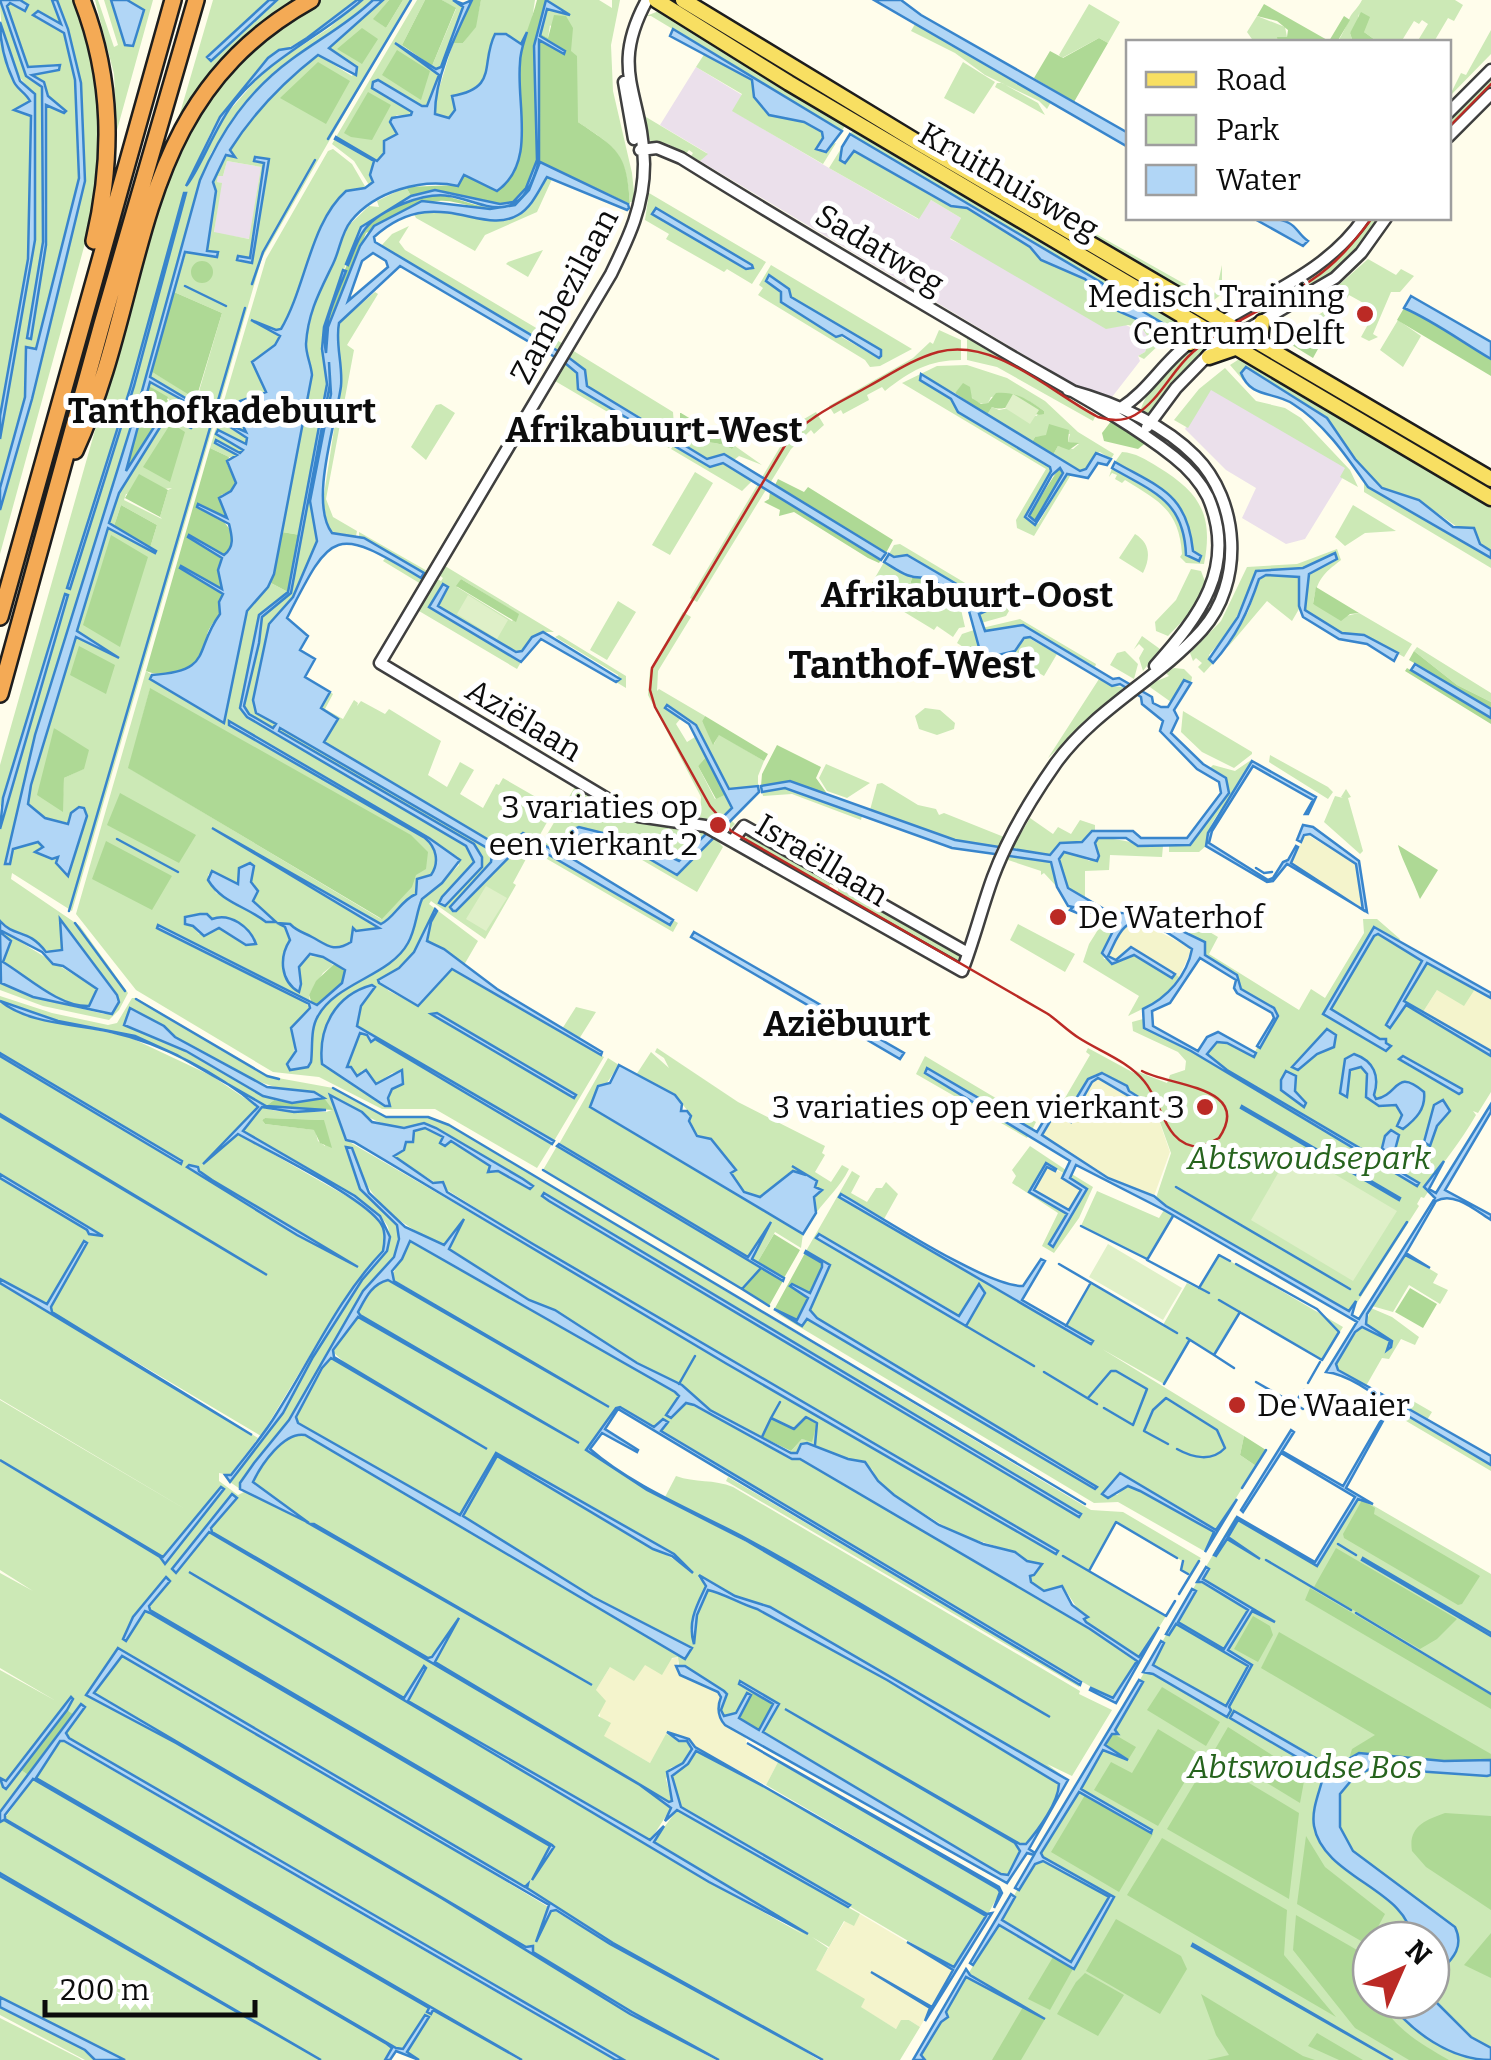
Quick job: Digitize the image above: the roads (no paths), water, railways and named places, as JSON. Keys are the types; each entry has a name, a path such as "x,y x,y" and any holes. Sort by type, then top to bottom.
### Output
{"highway":[{"path":"69,368 108,163 104,79 82,0"},
{"path":"0,616 172,0"},
{"path":"0,694 196,0"},
{"path":"54,495 84,431 156,189 176,136 232,60 258,35 311,0"}],"main road":[{"name":"Kruithuisweg","path":"656,0 789,83 1491,498"},
{"name":"Kruithuisweg","path":"683,0 906,136 1491,479"},
{"path":"1183,315 1190,342"},
{"path":"1260,342 1262,322"},
{"path":"1209,357 1232,344"}],"street":[{"path":"639,0 625,29 621,61 641,152"},
{"path":"641,152 627,58 631,32 647,0"},
{"path":"1451,110 1491,70"},
{"path":"1451,134 1491,94"},
{"name":"Sadatweg","path":"641,152 665,152 1068,390 1171,454 1199,482 1212,510 1218,548 1215,576 1208,597 1140,683"},
{"name":"Zambezilaan","path":"428,584 636,224 642,184 641,152"},
{"path":"1121,408 1138,398 1190,342 1328,259 1362,220"},
{"path":"1232,344 1242,332 1335,278 1385,220"},
{"path":"1138,398 1134,416 1138,433 1209,357"},
{"name":"Sadatweg","path":"1068,390 1121,408 1198,459 1214,482 1229,524 1232,564 1220,604 1205,627 1140,683"},
{"path":"1156,414 1164,433"},
{"name":"Aziëlaan","path":"428,584 380,663 638,816 695,822 732,841"},
{"path":"968,953 1004,852 1056,763 1140,683"},
{"name":"Israëllaan","path":"744,826 968,953 962,970 732,841 744,826"}],"water":[{"path":"0,0 20,0 28,5 25,11 10,3 7,6 28,67 60,65 59,70 32,75 44,82 48,96 66,111 46,105 46,245 31,339 27,338 43,242 42,87 26,76"},
{"path":"52,0 57,0 68,29 81,83 85,181 32,399 0,510 0,488 25,397 26,347 36,349 79,178 75,80 64,33 33,15 38,11 61,24"},
{"path":"111,0 127,0 144,10 133,46 125,45"},
{"path":"269,0 277,0 211,61 207,57"},
{"path":"362,0 280,60 235,101 186,186 220,117 268,58 307,38"},
{"path":"373,0 383,0 329,48 357,67 356,75 318,55 259,111 230,150 235,157 226,155 213,182 216,191 207,251 218,252 217,257 185,252 150,377 197,408 150,382 126,471 170,402 190,414 188,417 172,409 170,413 193,426 167,416 119,493 109,523 156,551 108,528 77,631 119,658 76,637 31,785 28,804 45,818 68,824 71,813 79,807 84,808 87,816 68,876 56,863 58,857 52,859 35,852 43,847 38,842 13,849 10,864 5,864 35,735 142,391 200,180 217,145 249,98 276,71"},
{"path":"453,0 463,4 472,0 442,70 435,114 449,118 455,110 452,96 467,92 482,81 495,34 506,34 521,44 527,32 520,59 522,132 517,165 497,191 464,175 458,186 429,184 400,189 361,211 345,231 309,322 306,344 312,375 274,574 247,611 224,723 150,679 152,675 172,673 194,664 220,614 223,594 180,568 222,589 218,570 222,558 188,537 224,555 231,545 229,524 197,507 198,504 227,518 219,498 236,483 227,461 237,455 215,443 216,440 240,453 243,450 216,434 218,430 246,444 247,438 221,421 246,432 234,407 266,392 252,362 275,345 280,336 251,320 281,329 316,238 334,204 346,191 365,188 373,182 370,175 374,161 336,137 377,161 384,153 384,141 397,134 390,122 392,118 411,115 412,112 372,88 373,82 378,80 427,106 439,75 395,43 436,69 441,67 463,7"},
{"path":"546,0 570,15 547,9 540,36 565,51 564,54 539,40 539,161 523,196 517,202 503,207 439,195 404,203 372,222 346,264 361,227 411,196 435,190 500,204 513,202 526,188 537,160 534,46"},
{"path":"874,0 901,0 1126,132 1126,146"},
{"path":"0,22 20,81 35,94 35,240 0,439 0,416 28,259 31,116 14,110 30,101 16,85 8,67"},
{"path":"673,29 842,131 826,152 816,149 822,132 804,122 769,115 754,97 752,80 670,36"},
{"path":"850,134 1102,283 1164,327 1157,328 1118,311 1085,279 1041,260 1030,247 967,208 951,206 854,151 845,163 840,160"},
{"path":"255,157 269,159 252,263 237,260 238,256 250,258 264,163 254,161"},
{"path":"540,162 628,204 629,208 547,177 531,203 518,215 488,220 417,213 396,221 374,237 375,242 568,357 585,370 587,386 707,459 724,454 886,553 881,560 723,463 710,467 578,389 577,373 565,363 400,266 339,323 341,386 326,462 323,502 332,533 364,538 424,573 421,578 370,550 352,544 338,545 315,567 287,618 308,636 300,650 315,659 305,677 330,692 321,708 338,719 324,742 504,849 523,833 558,853 579,827 639,842 679,861 732,808 689,724 665,708 667,705 696,725 729,789 758,786 759,792 677,875 629,847 579,836 568,856 673,920 670,925 525,841 453,911 450,907 491,862 492,854 487,848 280,728 279,731 474,844 482,857 482,867 445,906 439,903 474,862 466,846 247,717 240,708 259,615 288,592 327,384 322,349 324,327 343,270 346,271 327,322 326,353 328,327 360,246 374,226 422,201 490,209 515,205 529,190","holes":["373,253 386,261 388,267 348,301 362,261","329,362 331,394 310,501 317,541 293,597 269,624 253,700 256,713 276,724 273,728 249,714 244,706 262,617 291,593 330,384"]},
{"path":"184,193 134,386 70,589 67,588 130,389"},
{"path":"656,208 753,268 746,269 652,214"},
{"path":"1257,220 1285,221 1308,241 1303,246"},
{"path":"769,275 789,289 791,297 881,350 881,356 842,335 836,337 781,302 781,292 766,281"},
{"path":"1411,296 1491,342 1491,359 1404,308"},
{"path":"1246,367 1327,418 1355,459 1382,488 1419,500 1453,527 1474,528 1480,544 1491,551 1491,558 1368,487 1335,442 1305,412 1251,387 1241,373"},
{"path":"921,374 1080,471 1086,469 1096,453 1111,459 1107,465 1098,463 1088,478 1067,474 1035,525 1025,517 1050,467 958,412 951,399 920,380","holes":["1060,468 1063,473 1035,521 1029,516 1052,475"]},
{"path":"1115,462 1158,486 1178,504 1185,516 1193,551 1201,556 1199,561 1186,555 1184,536 1173,510 1153,492 1112,468"},
{"path":"1335,553 1337,559 1309,574 1305,610 1342,633 1364,635 1398,653 1394,661 1367,644 1339,639 1303,617 1299,577 1266,575 1259,579 1228,644 1213,663 1209,659 1238,617 1256,571 1303,568"},
{"path":"889,554 907,555 972,593 976,604 984,603 986,611 979,614 985,631 1023,625 1113,679 1119,678 1152,697 1153,703 1161,707 1168,707 1184,680 1191,683 1174,710 1178,718 1171,733 1203,764 1226,778 1229,793 1190,845 1138,846 1126,838 1098,838 1097,861 1064,852 1059,859 1068,888 1104,909 1145,913 1205,942 1205,955 1237,975 1241,989 1274,1008 1278,1016 1260,1048 1257,1046 1274,1018 1272,1013 1237,993 1236,980 1200,958 1170,1003 1152,1011 1153,1026 1198,1051 1207,1037 1218,1032 1256,1053 1254,1057 1217,1042 1207,1054 1227,1070 1419,1183 1417,1186 1191,1051 1144,1028 1143,1009 1175,985 1192,949 1159,928 1132,923 1120,933 1108,956 1116,960 1131,947 1175,974 1172,978 1134,955 1112,964 1102,953 1117,923 1095,909 1092,913 1081,907 1077,913 1070,910 1073,907 1068,906 1057,887 1051,862 952,848 785,788 762,792 761,786 790,781 955,840 1050,855 1060,843 1082,842 1092,831 1133,831 1141,838 1187,838 1221,793 1219,782 1197,769 1160,731 1163,721 1142,704 1141,697 1120,684 1112,686 1030,637 1024,638 1015,651 990,657 980,651 966,600 927,577 909,576 895,569 884,562"},
{"path":"443,584 448,587 438,606 516,652 543,632 620,679 616,682 541,639 521,662 429,607"},
{"path":"65,594 68,595 0,829 3,798"},
{"path":"1415,664 1491,709 1491,718 1411,670"},
{"path":"229,721 429,838 460,860 442,883 422,899 411,938 400,954 338,995 318,1016 308,1067 290,1070 287,1064 296,1051 291,1028 310,1008 309,1004 157,928 158,925 317,1005 342,983 345,970 310,954 299,967 299,992 285,975 283,961 290,940 285,927 277,923 290,924 335,947 351,942 353,928 379,928 212,828 381,924 416,894 417,879 431,875 436,855 425,838 229,725"},
{"path":"1252,761 1316,797 1308,814 1313,800 1253,766 1212,831 1209,843 1268,880 1296,846 1291,863 1355,905 1287,864 1273,881 1267,882 1206,846 1208,833"},
{"path":"1303,825 1313,827 1359,861 1367,912 1363,910 1356,864 1310,834 1304,835 1301,842 1297,840"},
{"path":"250,863 254,866 251,882 258,891 253,901 276,922 266,922 227,899 208,880 212,871 238,884 239,868"},
{"path":"435,909 427,941 444,949 497,989 602,1052 601,1055 452,969 418,1006 379,983 414,952"},
{"path":"200,914 238,922 256,944 246,945 219,928 204,936 185,924 185,917"},
{"path":"60,919 117,995 119,1002 112,1014 33,997 1,983 0,932 11,941 3,962 66,1002 89,1006 97,989 63,966 53,964 42,952 0,930 0,921 33,939 46,952 62,950"},
{"path":"1374,927 1491,993 1491,998 1427,963 1404,1001 1491,1051 1491,1056 1406,1005 1390,1028 1386,1025 1422,961 1378,934 1331,1009 1386,1039 1391,1046 1386,1051 1323,1014"},
{"path":"694,932 904,1053 900,1059 691,937"},
{"path":"375,987 361,1006 357,1026 554,1141 552,1144 375,1039 371,1042 367,1035 360,1033 347,1067 357,1076 366,1070 376,1084 402,1070 403,1084 392,1089 390,1106 322,1064 323,1038 332,1015 348,996"},
{"path":"0,1001 58,1021 135,1036 182,1058 130,1037 38,1019"},
{"path":"130,1008 267,1087 314,1092 324,1098 292,1103 263,1096 186,1051 124,1025"},
{"path":"437,1013 576,1095 574,1098 431,1014"},
{"path":"1327,1029 1336,1035 1334,1047 1317,1054 1298,1070 1292,1067"},
{"path":"1354,1054 1374,1070 1376,1099 1402,1082 1424,1092 1419,1113 1403,1129 1397,1126 1402,1115 1396,1105 1379,1106 1366,1097 1367,1074 1361,1067 1350,1070 1347,1097 1340,1093 1345,1059"},
{"path":"0,1056 182,1161 181,1164"},
{"path":"1403,1056 1462,1092 1459,1094 1399,1059"},
{"path":"619,1065 675,1095 682,1104 681,1111 691,1116 689,1121 697,1136 711,1139 736,1170 731,1173 744,1192 760,1197 793,1171 806,1175 792,1166 817,1181 815,1187 822,1190 814,1197 816,1213 803,1234 590,1107 598,1086 610,1083"},
{"path":"927,1068 1037,1132 1053,1105 1075,1115 1071,1122 1055,1113 1042,1135 1108,1178 1154,1196 1349,1311 1356,1301 1352,1315 1359,1319 1435,1198 1424,1187 1444,1161 1429,1189 1436,1193 1491,1104 1491,1112 1445,1190 1491,1215 1491,1220 1457,1200 1436,1201 1406,1253 1430,1268 1405,1255 1367,1314 1366,1324 1392,1341 1391,1347 1387,1350 1390,1341 1362,1327 1336,1364 1338,1370 1394,1401 1346,1488 1373,1504 1358,1499 1317,1566 1238,1520 1228,1537 1260,1559 1227,1539 1214,1555 1237,1517 1315,1562 1355,1497 1281,1453 1241,1510 1291,1430 1294,1432 1282,1451 1343,1486 1388,1408 1359,1384 1326,1372 1357,1322 1164,1210 1076,1165 1070,1178 1087,1189 1053,1247 1049,1244 1067,1214 1029,1192 1046,1163 1056,1169 1047,1167 1034,1190 1069,1210 1081,1190 1062,1178 1070,1161 925,1073"},
{"path":"1286,1071 1296,1076 1295,1091 1306,1103 1304,1107 1281,1090"},
{"path":"1102,1073 1127,1086 1148,1103 1146,1106 1098,1078 1079,1105 1074,1102 1088,1079"},
{"path":"227,1084 266,1106 326,1110 294,1112 262,1107 243,1131 355,1196 380,1216 390,1237 387,1251 362,1280 283,1413 230,1482 225,1475 231,1475 272,1421 339,1308 383,1251 384,1239 383,1228 368,1210 313,1174 238,1134 203,1164 258,1107"},
{"path":"330,1095 362,1112 372,1122 404,1128 424,1123 436,1128 523,1179 533,1186 530,1189 498,1171 488,1172 490,1166 451,1141 445,1146 440,1143 443,1137 425,1128 414,1131 413,1142 406,1142 404,1150 394,1156 433,1183 443,1182 447,1192 533,1244 1058,1551 1056,1554 346,1140"},
{"path":"1443,1100 1450,1111 1437,1126 1430,1146 1424,1142 1434,1105"},
{"path":"1241,1108 1400,1198 1399,1200"},
{"path":"0,1114 267,1275 0,1116"},
{"path":"1391,1130 1399,1135 1395,1150 1401,1159 1415,1161 1424,1149 1430,1153 1427,1162 1415,1170 1400,1166 1382,1148"},
{"path":"557,1146 748,1257 771,1222 752,1259 784,1278 783,1281"},
{"path":"346,1147 352,1148 369,1193 405,1227 444,1245 464,1219 449,1249 529,1300 555,1310 637,1363 682,1385 710,1410 791,1453 797,1453 801,1444 807,1443 865,1462 894,1495 939,1525 1042,1564 1030,1576 1031,1582 1044,1591 1062,1586 1072,1605 1088,1617 1086,1622 1139,1657 1159,1627 1116,1703 1091,1688 1113,1698 1137,1661 1090,1629 800,1459 792,1459 694,1405 686,1403 671,1418 666,1415 679,1396 675,1392 410,1241 392,1271 394,1281 609,1407 388,1280 370,1292 358,1312 360,1315 579,1443 358,1317 333,1350 334,1357 487,1449 331,1358 296,1417 298,1423 460,1515 496,1453 674,1554 693,1573 672,1556 653,1549 497,1456 463,1516 593,1597 692,1648 685,1659 305,1435 281,1444 253,1482 309,1523 240,1489 254,1463 289,1420 363,1291 394,1257 399,1239 397,1225 360,1189"},
{"path":"187,1167 358,1267 297,1235"},
{"path":"0,1174 103,1236 89,1234 0,1178"},
{"path":"544,1193 1081,1514 1079,1517 549,1201 542,1196"},
{"path":"841,1194 959,1263 1006,1283 1023,1286 1041,1259 1045,1261 1022,1300 1093,1341 1091,1344 839,1197"},
{"path":"819,1234 959,1316 979,1284 985,1293 966,1326 816,1238"},
{"path":"84,1241 87,1243 51,1307 52,1312 252,1435 0,1283 0,1279 47,1304"},
{"path":"806,1251 830,1265 810,1310 817,1318 1097,1487 807,1319 802,1326 774,1309 797,1320 808,1298 790,1286 810,1293 822,1267"},
{"path":"620,1407 654,1427 663,1419 668,1422 661,1431 1081,1682 1080,1685 618,1409 605,1429 638,1450 602,1433 590,1449 607,1463 824,1582 1050,1717 747,1541 647,1490 586,1450 616,1408"},
{"path":"1407,1408 1491,1456 1491,1465 1403,1413"},
{"path":"0,1460 163,1557 221,1487 224,1489 165,1564 160,1557"},
{"path":"1120,1473 1216,1530 1237,1499 1205,1552 1214,1532 1128,1486 1108,1498 1102,1494"},
{"path":"232,1494 237,1498 211,1528 212,1532 428,1658 459,1618 435,1662 669,1802 672,1801 667,1772 683,1763 692,1749 687,1741 679,1741 667,1732 689,1739 695,1747 764,1787 696,1751 688,1764 672,1776 681,1807 850,1905 677,1810 665,1821 671,1808 640,1785 209,1532 176,1573 172,1569"},
{"path":"310,1524 314,1524 592,1685"},
{"path":"1362,1560 1491,1633 1491,1636"},
{"path":"1206,1567 1209,1569 1203,1579 1275,1622 1252,1611 1228,1650 1252,1665 1227,1717 1143,1672 1161,1641 1164,1643 1153,1665 1226,1706 1248,1666 1176,1624 1166,1634 1192,1589 1196,1591 1178,1622 1224,1649 1248,1610 1197,1582"},
{"path":"189,1572 404,1698 424,1666 408,1701 650,1840 664,1826 654,1842 808,1934 709,1882"},
{"path":"699,1575 735,1596 770,1607 1068,1780 1029,1849 1035,1853 1139,1680 1143,1682 1115,1730 1118,1734 1112,1734 1105,1745 1128,1760 1103,1750 1081,1789 1152,1830 1151,1833 1079,1792 1041,1853 1114,1897 1074,1969 999,1925 973,1965 970,1963 1011,1894 1015,1897 1002,1920 1071,1962 1109,1897 1043,1861 1035,1864 1019,1890 1015,1888 1034,1855 1027,1853 1007,1883 725,1725 720,1715 718,1692 680,1675 676,1666 685,1666 727,1694 721,1710 724,1716 736,1713 747,1693 751,1695 739,1718 759,1730 773,1704 739,1684 740,1681 779,1704 763,1732 1001,1874 1008,1875 1020,1851 1015,1843 785,1709 1020,1844 1026,1844 1042,1823 1059,1784 887,1680 757,1609 720,1594 708,1590 697,1615 694,1644 692,1621 706,1586"},
{"path":"166,1577 170,1581 149,1606 150,1610 552,1845 532,1880 550,1846 150,1613 145,1611 126,1641 123,1639 133,1617"},
{"path":"118,1648 525,1887 528,1884 527,1888 613,1943 823,2060 610,1944 556,1910 551,1911 536,1942 549,1905 122,1656 94,1693 526,1947 533,1946 533,1952 719,2060 630,2014 443,1899 86,1695"},
{"path":"71,1697 67,1710 6,1789 3,1787 0,1778 6,1781"},
{"path":"81,1704 85,1707 66,1733 69,1738 624,2060 616,2060 64,1741 60,1741 36,1778 522,2060 433,2010 431,2014 427,2012 429,2008 33,1779 5,1815 5,1819 396,2048 403,2049 425,2015 429,2017 407,2052 419,2060 396,2051 390,2060 385,2060 392,2048 387,2044 4,1820 0,1822 0,1812"},
{"path":"1234,1711 1333,1768 1359,1753 1444,1761 1491,1760 1491,1775 1487,1776 1372,1768 1355,1776 1340,1794 1340,1827 1353,1851 1446,1920 1406,1920 1397,1908 1333,1859 1321,1844 1313,1819 1324,1773 1230,1718"},
{"path":"747,1743 999,1887 1002,1893 994,1908 998,1889"},
{"path":"768,1789 987,1914 992,1913 925,2021 930,2008 871,1972 932,2007 953,1970 907,1942 954,1967 986,1916"},
{"path":"0,1873 321,2060 0,1876"},
{"path":"1451,1924 1458,1936 1451,1958"},
{"path":"1193,1944 1393,2060 1192,1946"},
{"path":"966,1969 1045,2019 966,1977 946,2012 948,2017 921,2055 925,2060 913,2060"},
{"path":"0,1997 125,2060 95,2060 85,2050 0,2007"},
{"path":"1451,2017 1471,2037 1491,2048 1491,2060 1447,2049 1405,2020"}],"waterway":[{"path":"328,139 411,0"},
{"path":"252,284 263,252 315,160"},
{"path":"185,286 226,306"},
{"path":"69,911 245,308"},
{"path":"117,839 178,872"},
{"path":"1256,868 1272,872"},
{"path":"75,923 125,991"},
{"path":"136,999 267,1076 279,1079"},
{"path":"333,1088 386,1117 428,1117 449,1125 1085,1504"},
{"path":"543,1170 742,1289"},
{"path":"1176,1187 1350,1289"},
{"path":"1173,1216 1147,1260 1209,1293"},
{"path":"1360,1295 1407,1222"},
{"path":"1081,1226 1147,1259"},
{"path":"1199,1288 1219,1255 1230,1261"},
{"path":"1059,1264 1177,1333"},
{"path":"1219,1300 1322,1360 1339,1332 1317,1309 1236,1264"},
{"path":"761,1268 742,1289 769,1306"},
{"path":"1066,1326 1090,1284"},
{"path":"1187,1338 1214,1355 1240,1312"},
{"path":"966,1326 1034,1366"},
{"path":"1164,1384 1189,1341"},
{"path":"1214,1355 1234,1368"},
{"path":"679,1384 695,1356"},
{"path":"1308,1383 1320,1362"},
{"path":"1088,1398 1111,1371 1147,1389 1133,1425 1104,1408"},
{"path":"1044,1372 1097,1404"},
{"path":"1256,1382 1303,1409"},
{"path":"1296,1401 1304,1390"},
{"path":"1168,1444 1144,1431 1153,1410 1166,1398 1217,1430 1225,1448 1202,1457 1177,1449"},
{"path":"771,1418 780,1402"},
{"path":"762,1437 771,1418 794,1429 806,1417 817,1423 815,1445"},
{"path":"1242,1488 1266,1450"},
{"path":"1089,1571 1116,1522 1177,1558"},
{"path":"1338,1544 1356,1555"},
{"path":"1063,1556 1166,1616 1175,1601"},
{"path":"1266,1560 1351,1610"},
{"path":"1183,1561 1181,1570 1188,1574"},
{"path":"1179,1594 1199,1561"},
{"path":"1356,1613 1491,1694"}],"tram line":[{"path":"1451,125 1491,84"},
{"path":"1142,1071 1217,1098 1225,1108 1227,1121 1219,1138 1201,1147 1179,1140 1144,1081 1130,1068 1048,1014 731,831 710,806 655,707 650,690 652,668 787,442 825,411 902,367 938,352 959,350 980,352 1022,370 1098,417 1130,417 1151,402 1193,352 1221,331 1322,273 1370,220"}],"place":[{"name":"Medisch Training Centrum Delft","path":"1365,314"},
{"name":"3 variaties op een vierkant 2","path":"718,825"},
{"name":"De Waterhof","path":"1058,917"},
{"name":"3 variaties op een vierkant 3","path":"1205,1107"},
{"name":"De Waaier","path":"1237,1405"}],"district":[{"name":"Tanthofkadebuurt","path":"222,411"},
{"name":"Afrikabuurt-West","path":"654,430"},
{"name":"Afrikabuurt-Oost","path":"967,595"},
{"name":"Tanthof-West","path":"912,665"},
{"name":"Aziëbuurt","path":"847,1024"}],"park label":[{"name":"Abtswoudsepark","path":"1309,1158"},
{"name":"Abtswoudse Bos","path":"1305,1767"}]}
